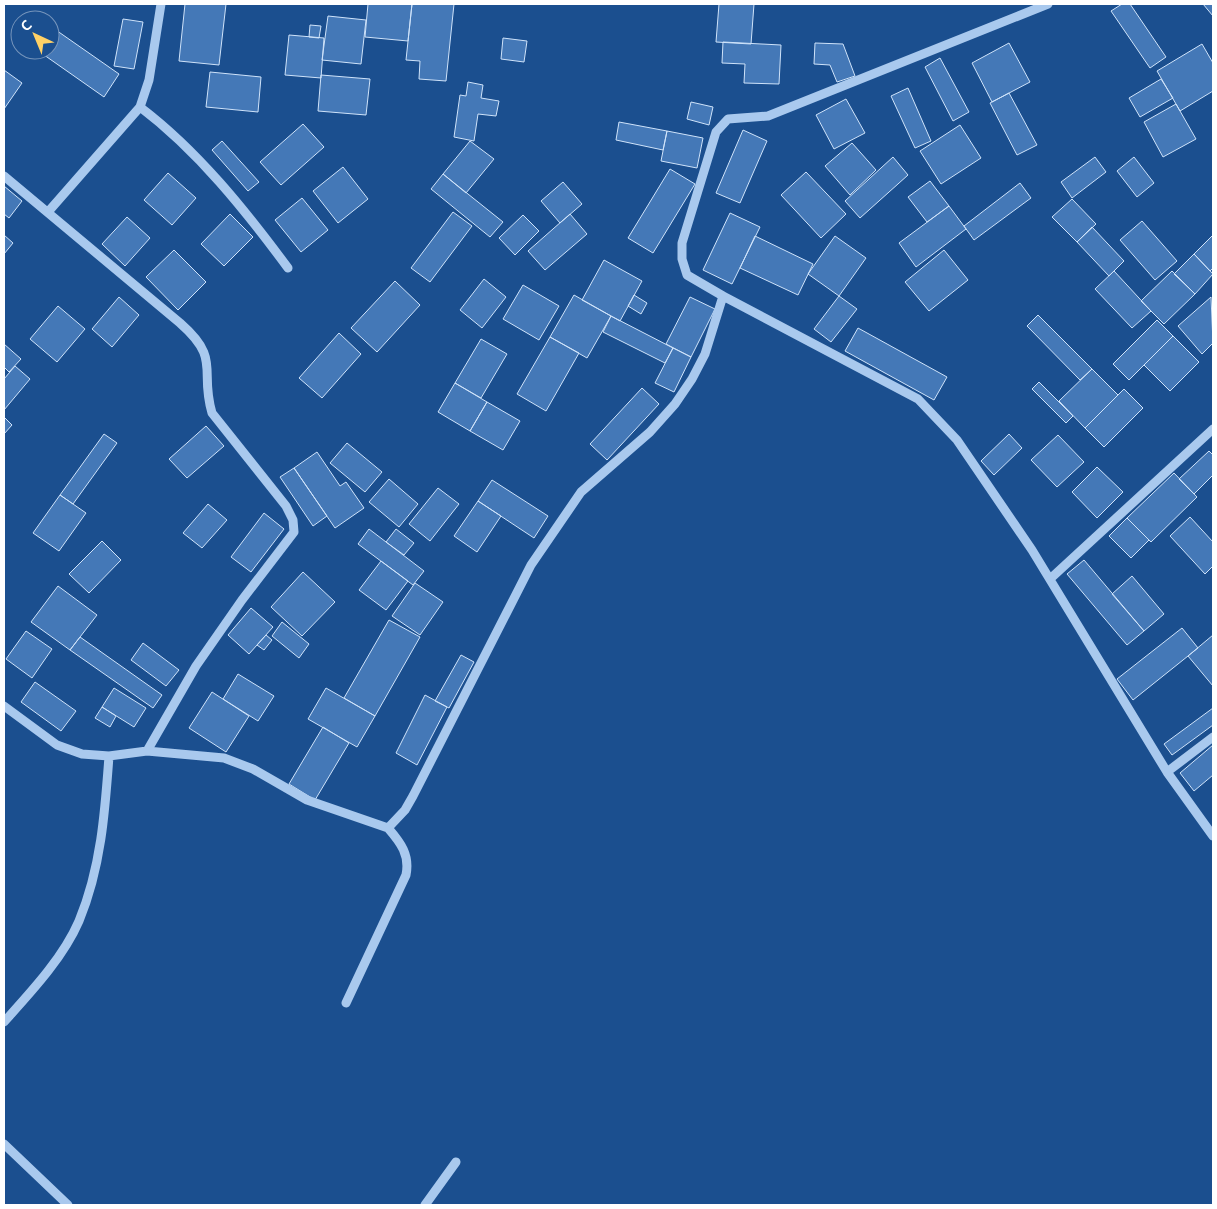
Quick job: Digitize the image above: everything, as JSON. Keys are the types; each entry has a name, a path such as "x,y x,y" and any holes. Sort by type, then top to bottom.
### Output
{"street":[{"path":"48,212 140,107 149,80 161,4"},
{"path":"1048,4 768,116 728,119 716,132 682,243 682,259 687,275 918,399 957,440 1032,550 1167,772 1213,836"},
{"path":"140,107 177,138 200,161 255,224 288,268"},
{"path":"4,176 185,327 200,343 208,360 207,396 212,413 286,506 293,520 294,532 201,660 147,750"},
{"path":"388,828 405,810 413,796 430,759 536,557 581,492 650,432 675,404 692,379 705,354 723,296"},
{"path":"1050,579 1213,429"},
{"path":"4,706 57,745 82,754 109,756 147,750 224,758 253,769 307,800 388,828 404,848 408,864 406,875 346,1003"},
{"path":"1167,772 1213,737"},
{"path":"4,1022 42,977 78,922 94,875 105,816 109,756"},
{"path":"4,1144 68,1205"},
{"path":"425,1205 456,1162"}],"building":[{"path":"185,4 226,4 219,65 179,61"},
{"path":"368,4 412,4 408,41 365,37"},
{"path":"412,4 454,4 446,81 419,79 420,61 406,60"},
{"path":"719,4 754,4 751,44 716,42"},
{"path":"1122,4 1130,4 1166,57 1150,68 1111,11"},
{"path":"1203,4 1213,4 1213,16"},
{"path":"328,16 366,20 361,64 322,60"},
{"path":"123,19 143,22 134,69 114,66"},
{"path":"310,25 321,26 319,38 309,37"},
{"path":"60,33 119,74 104,97 51,60 60,60"},
{"path":"289,35 324,38 321,78 285,75"},
{"path":"503,38 527,41 524,62 501,59"},
{"path":"723,42 781,45 779,84 744,83 745,64 722,63"},
{"path":"815,43 843,44 855,76 837,82 830,65 814,64"},
{"path":"1009,43 1030,82 992,102 972,63"},
{"path":"1202,44 1213,63 1213,91 1180,111 1157,71"},
{"path":"940,58 969,112 953,121 925,67"},
{"path":"4,70 22,83 4,109"},
{"path":"210,72 261,77 258,112 206,107"},
{"path":"321,75 370,79 366,115 318,111"},
{"path":"1161,79 1173,98 1140,117 1129,98"},
{"path":"468,82 483,85 481,98 499,101 496,116 478,114 474,141 454,137 460,95 466,96"},
{"path":"908,88 931,141 915,148 891,96"},
{"path":"1009,93 1037,145 1017,155 990,103"},
{"path":"846,99 865,133 834,149 816,115"},
{"path":"691,102 713,107 709,125 687,119"},
{"path":"1176,104 1196,139 1163,157 1144,122"},
{"path":"619,122 667,131 663,150 616,140"},
{"path":"303,124 324,147 281,185 260,162"},
{"path":"960,125 981,158 941,184 920,151"},
{"path":"743,130 767,141 740,203 716,193"},
{"path":"667,131 703,138 697,168 661,161"},
{"path":"222,141 259,182 248,191 212,150"},
{"path":"470,141 494,159 466,193 443,174"},
{"path":"852,143 876,170 850,195 825,166"},
{"path":"893,157 908,175 860,218 845,201"},
{"path":"1095,157 1106,172 1072,198 1061,182"},
{"path":"1134,157 1154,183 1137,197 1117,171"},
{"path":"343,167 368,199 338,223 313,191"},
{"path":"670,169 695,184 653,253 628,238"},
{"path":"806,172 846,214 821,238 781,195"},
{"path":"168,173 196,198 172,225 144,200"},
{"path":"443,174 503,222 490,237 431,189"},
{"path":"930,181 949,206 927,222 908,197"},
{"path":"563,182 582,204 560,223 541,201"},
{"path":"1020,183 1031,198 974,240 964,226"},
{"path":"4,186 22,201 9,218 4,214"},
{"path":"302,198 328,230 301,252 275,220"},
{"path":"1072,199 1096,224 1077,242 1052,217"},
{"path":"949,206 966,229 916,267 899,243"},
{"path":"453,212 472,226 430,282 411,268"},
{"path":"730,213 760,227 732,284 703,270"},
{"path":"230,214 253,237 224,266 201,244"},
{"path":"570,214 587,234 545,270 528,251"},
{"path":"523,215 539,231 515,255 499,238"},
{"path":"127,217 150,238 125,266 102,244"},
{"path":"1142,221 1177,261 1155,280 1120,240"},
{"path":"1092,227 1124,261 1109,276 1077,242"},
{"path":"4,235 13,243 4,254"},
{"path":"1213,235 1213,268 1210,271 1194,254"},
{"path":"755,236 813,264 798,295 740,268"},
{"path":"835,236 866,258 839,296 808,274"},
{"path":"174,250 206,282 178,310 146,277"},
{"path":"944,250 968,280 929,311 905,282"},
{"path":"1194,254 1213,274 1195,294 1174,274"},
{"path":"604,260 642,281 620,321 582,300"},
{"path":"1114,271 1151,311 1132,328 1095,289"},
{"path":"1172,271 1195,294 1164,324 1141,301"},
{"path":"484,279 506,297 482,328 460,310"},
{"path":"395,281 420,305 377,352 351,328"},
{"path":"523,285 559,306 539,340 503,319"},
{"path":"574,295 611,316 587,358 550,337"},
{"path":"634,295 647,303 641,314 628,306"},
{"path":"839,296 857,309 831,342 814,329"},
{"path":"119,297 139,315 112,347 92,329"},
{"path":"690,297 715,309 691,357 666,344"},
{"path":"1211,297 1213,343 1202,354 1178,326"},
{"path":"58,306 85,329 57,362 30,339"},
{"path":"1038,315 1092,369 1080,380 1027,326"},
{"path":"611,316 673,348 665,363 603,332"},
{"path":"1157,320 1173,336 1129,380 1113,364"},
{"path":"858,328 947,377 934,400 845,351"},
{"path":"339,333 361,354 322,398 299,378"},
{"path":"1173,336 1199,362 1170,391 1144,365"},
{"path":"550,337 579,353 546,411 517,394"},
{"path":"481,339 507,354 481,398 455,383"},
{"path":"4,344 21,359 9,372 4,367"},
{"path":"673,348 691,357 674,392 655,383"},
{"path":"15,366 30,379 4,410 4,379"},
{"path":"1092,369 1118,395 1085,428 1059,401"},
{"path":"1039,382 1073,416 1066,423 1032,389"},
{"path":"455,383 487,402 470,431 438,412"},
{"path":"642,388 659,404 607,460 590,444"},
{"path":"1124,389 1143,408 1104,447 1085,428"},
{"path":"487,402 520,421 503,450 470,431"},
{"path":"4,417 12,425 4,434"},
{"path":"206,426 224,446 187,478 169,459"},
{"path":"104,434 117,443 73,504 60,495"},
{"path":"1009,434 1022,448 994,475 981,461"},
{"path":"1058,435 1084,462 1057,487 1031,460"},
{"path":"347,443 382,472 365,492 330,463"},
{"path":"1209,451 1213,455 1213,475 1194,494 1179,479"},
{"path":"317,452 340,486 346,482 364,508 335,528 294,468"},
{"path":"1097,467 1123,492 1097,518 1072,492"},
{"path":"294,468 327,516 313,526 280,477"},
{"path":"1174,473 1197,497 1151,542 1127,518"},
{"path":"389,479 418,504 399,527 369,502"},
{"path":"492,480 548,516 534,538 478,501"},
{"path":"438,488 459,504 430,541 409,524"},
{"path":"60,495 86,513 59,551 33,533"},
{"path":"478,501 501,516 477,552 454,536"},
{"path":"208,504 227,520 202,548 183,533"},
{"path":"264,513 284,529 251,572 231,557"},
{"path":"1190,517 1213,542 1213,566 1205,574 1170,536"},
{"path":"1127,518 1149,540 1131,558 1109,536"},
{"path":"369,529 424,571 413,585 358,544"},
{"path":"396,529 414,543 404,555 386,542"},
{"path":"102,541 121,560 89,593 69,574"},
{"path":"1084,560 1144,631 1127,645 1067,574"},
{"path":"381,561 408,581 386,610 359,590"},
{"path":"303,572 335,602 302,636 271,607"},
{"path":"1132,576 1164,614 1144,631 1112,594"},
{"path":"415,583 443,602 420,635 392,616"},
{"path":"58,586 97,615 70,650 31,622"},
{"path":"251,608 273,627 249,654 228,635"},
{"path":"389,620 420,637 375,716 344,698"},
{"path":"282,622 309,644 299,658 272,636"},
{"path":"1182,628 1198,648 1133,700 1117,679"},
{"path":"26,631 52,649 32,678 6,659"},
{"path":"266,635 272,640 264,650 257,645"},
{"path":"1213,635 1213,686 1188,656"},
{"path":"80,637 162,695 153,708 70,650"},
{"path":"143,643 179,670 166,686 131,660"},
{"path":"461,655 474,662 449,708 435,701"},
{"path":"238,674 274,696 258,721 223,699"},
{"path":"35,682 76,711 61,731 21,702"},
{"path":"114,688 146,708 134,727 102,707"},
{"path":"326,688 375,716 357,747 308,719"},
{"path":"212,692 249,716 226,752 189,728"},
{"path":"425,695 447,707 417,765 396,753"},
{"path":"102,707 116,716 110,727 95,718"},
{"path":"1213,708 1213,725 1172,755 1164,744"},
{"path":"323,727 349,743 315,800 289,784"},
{"path":"1213,745 1213,775 1194,791 1180,773"}]}
